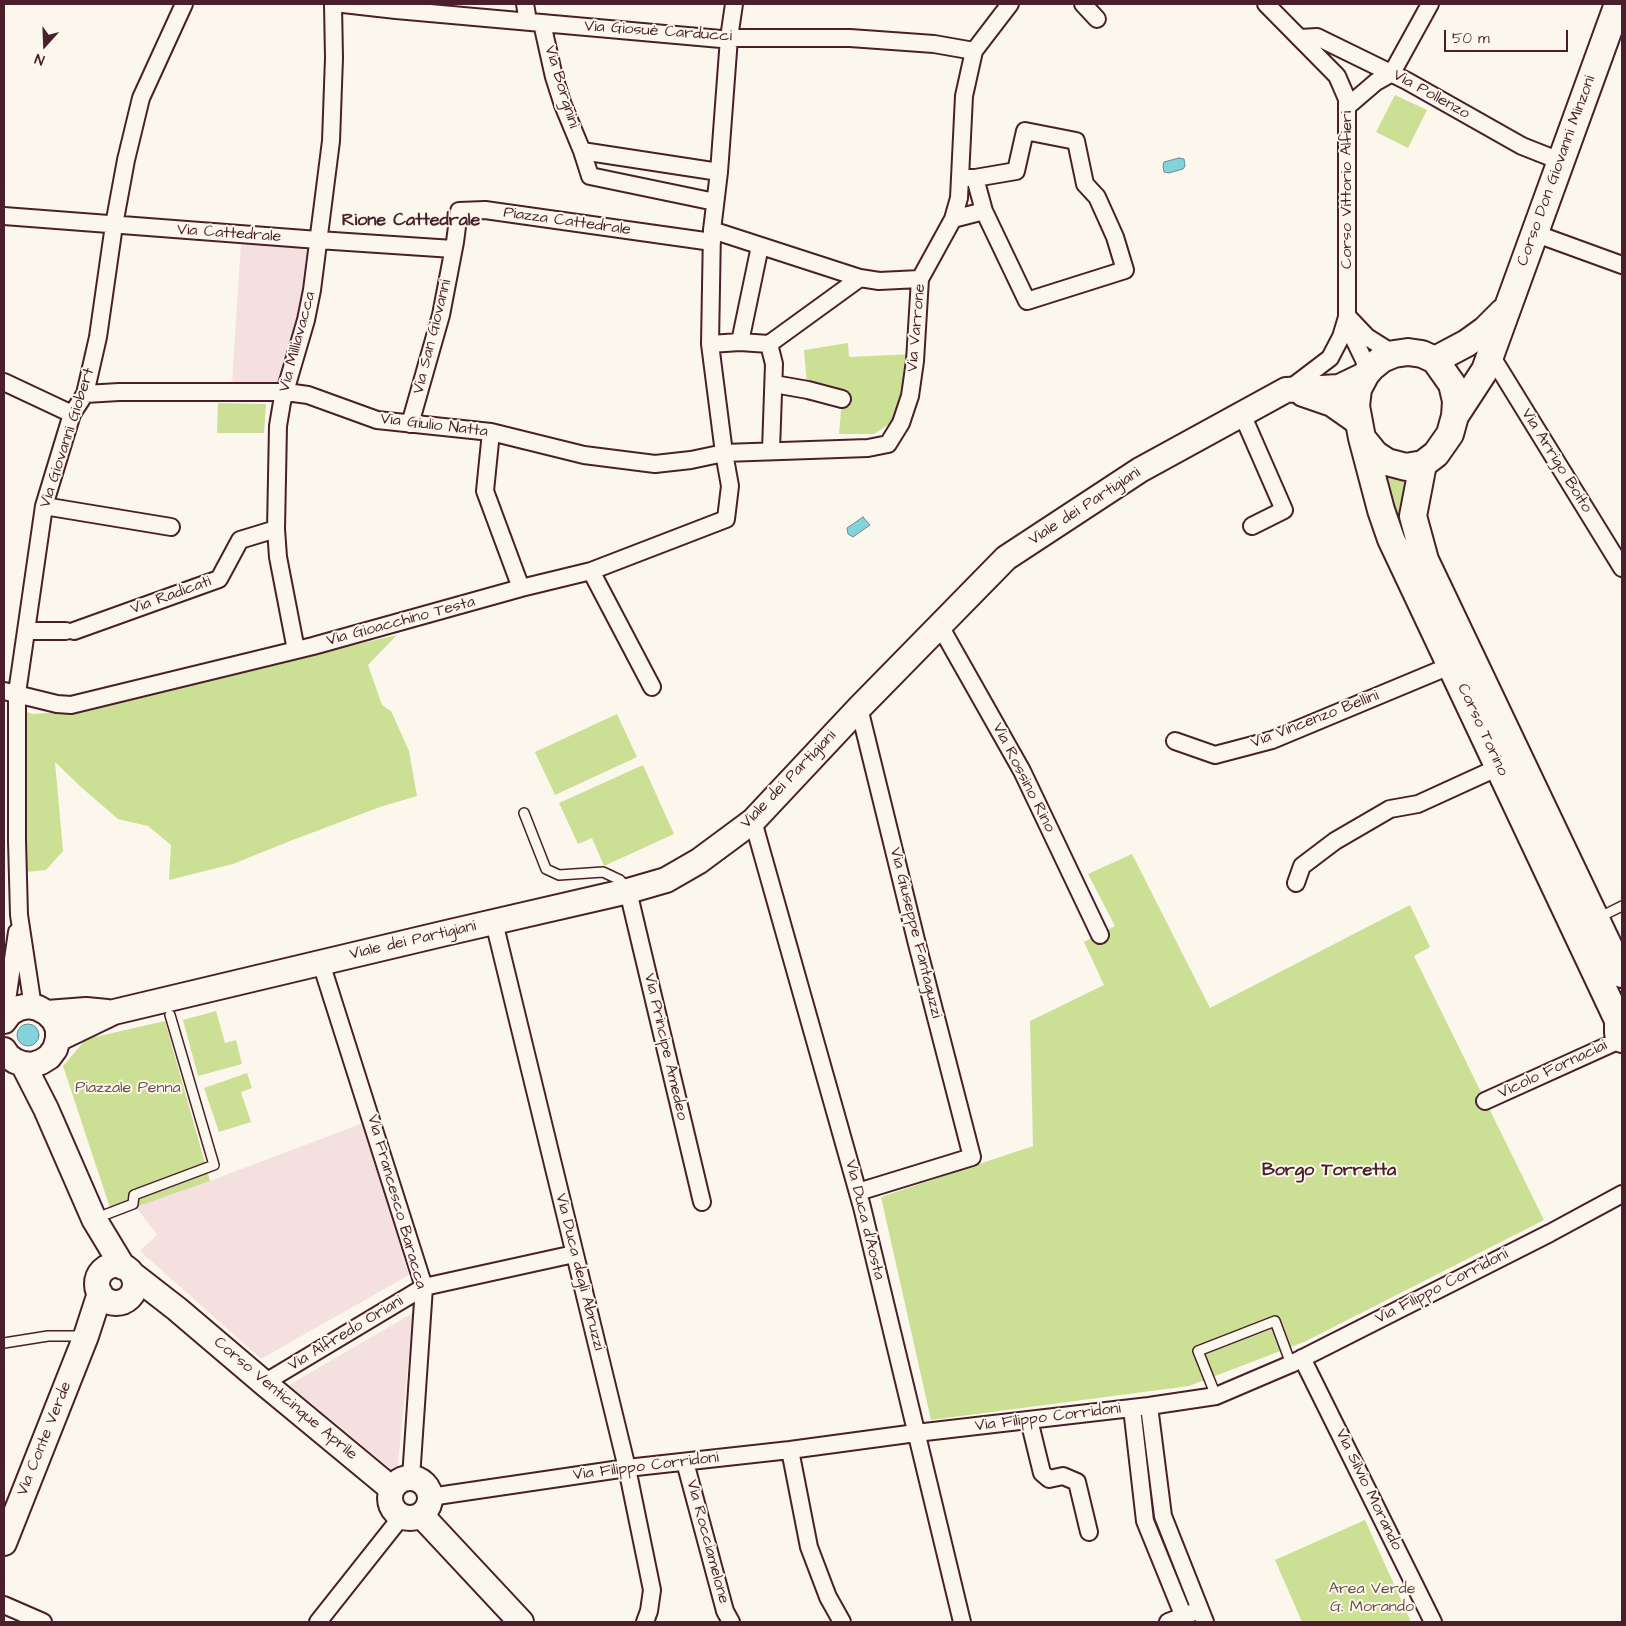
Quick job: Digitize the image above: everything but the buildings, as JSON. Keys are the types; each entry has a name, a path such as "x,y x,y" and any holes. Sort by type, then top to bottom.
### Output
{"main road":[{"name":"Corso Don Giovanni Minzoni","path":"1455,416 1485,370 1618,4"},
{"name":"Corso Don Giovanni Minzoni","path":"1435,360 1467,343 1485,330 1506,310"},
{"path":"1408,352 1422,354 1435,360 1452,384 1456,402 1455,416 1450,434 1436,454 1423,464 1406,467 1387,462 1375,454 1360,431 1356,406 1358,389 1369,370 1382,359 1394,354 1408,352"},
{"name":"Corso Torino","path":"1360,431 1381,510 1391,539 1621,1026"},
{"name":"Corso Torino","path":"1423,464 1413,516 1425,560 1622,974"}],"street":[{"name":"Via Giovanni Giobert","path":"4,1021 19,915 10,692 26,631 44,506 72,414 85,394 98,337 114,225 126,160 141,98 184,4"},
{"name":"Via Milliavacca","path":"296,650 278,557 276,529 278,426 282,402 306,320 312,290 333,116 334,58 332,4"},
{"name":"Via Giosuè Carducci","path":"343,4 721,39 850,38 934,44 974,51"},
{"name":"Via Borgnini","path":"525,4 535,22 563,105 582,151"},
{"path":"724,453 710,344 712,236 729,38 734,4"},
{"name":"Via Varrone","path":"724,453 868,448 888,444 901,423 910,396 915,361 920,279 953,219 959,198 968,178 964,96 974,51 1010,4"},
{"path":"1084,4 1097,19"},
{"name":"Corso Vittorio Alfieri","path":"1266,4 1336,76 1347,99 1347,316 1350,331 1369,370"},
{"path":"1348,106 1376,82 1392,73 1430,4"},
{"name":"Via Pollenzo","path":"1300,38 1317,37 1392,73 1522,146 1560,161"},
{"path":"1026,131 1076,141 1085,184 1097,197 1115,237 1125,270 1027,301 984,211 968,178 1016,170 1026,131"},
{"path":"716,202 590,176 582,151 719,172"},
{"name":"Piazza Cattedrale","path":"454,249 459,211 485,210 712,236"},
{"path":"953,219 984,211"},
{"name":"Via Cattedrale","path":"4,216 454,249"},
{"path":"1534,233 1622,264"},
{"path":"712,236 760,246 860,278 879,281 920,279"},
{"path":"740,342 760,246"},
{"name":"Via San Giovanni","path":"410,424 441,315 454,249"},
{"path":"710,344 740,342 769,344 860,278"},
{"path":"1347,316 1367,336 1394,354"},
{"name":"Corso Vittorio Alfieri","path":"1286,390 1330,358 1341,337 1347,316"},
{"path":"1467,343 1490,354"},
{"path":"769,344 774,364 772,450"},
{"name":"Via Arrigo Boito","path":"1490,354 1622,568"},
{"name":"Viale dei Partigiani","path":"4,1021 10,1013 28,1006 40,1010 114,1012 628,892 666,880 691,866 753,821 859,708 1006,558 1140,470 1286,390 1339,387 1369,370"},
{"path":"4,382 72,414"},
{"path":"774,384 808,390 842,400"},
{"path":"1286,390 1332,404 1360,431"},
{"name":"Via Giulio Natta","path":"85,394 119,392 286,392 308,395 376,420 490,432 584,455 655,464 692,460 724,453"},
{"path":"1242,414 1284,510 1252,526"},
{"path":"490,432 485,491 521,588"},
{"name":"Via Gioacchino Testa","path":"10,692 71,706 296,650 407,621 521,588 591,571 726,519 730,486 724,453"},
{"path":"44,506 172,527"},
{"name":"Via Radicati","path":"26,631 70,631 219,579 240,540 276,529"},
{"path":"591,571 652,687"},
{"name":"Via Rossino Rino","path":"940,626 1022,771 1100,935"},
{"name":"Via Vincenzo Bellini","path":"1175,741 1215,754 1272,740 1452,665"},
{"name":"Via Giuseppe Fantaguzzi","path":"858,1192 972,1157 859,708"},
{"path":"1296,883 1302,866 1335,841 1390,809 1418,804 1499,767"},
{"name":"Via Duca d'Aosta","path":"753,821 858,1192 962,1622"},
{"name":"Via Principe Amedeo","path":"628,892 702,1202"},
{"name":"Via Giovanni Giobert","path":"19,915 40,1010"},
{"name":"Via Duca degli Abruzzi","path":"494,922 627,1468 652,1590 649,1611 645,1622"},
{"name":"Via Francesco Baracca","path":"321,963 424,1286 402,1483"},
{"path":"40,1010 54,1020 58,1029 46,1109"},
{"name":"Viale dei Partigiani","path":"10,1057 32,1065 41,1062 54,1048 114,1012"},
{"name":"Vicolo Fornaciai","path":"1485,1101 1621,1026"},
{"path":"10,1057 46,1109 94,1219 117,1285"},
{"name":"Via Filippo Corridoni","path":"418,1509 627,1468 790,1450 1216,1396 1296,1361 1622,1194"},
{"name":"Via Alfredo Oriani","path":"264,1383 424,1286 574,1254"},
{"name":"Corso Venticinque Aprile","path":"117,1285 146,1299 178,1309 264,1383 402,1483"},
{"name":"Via Conte Verde","path":"4,1543 86,1336 117,1285"},
{"name":"Via Silvio Morando","path":"1296,1361 1433,1622"},
{"path":"1149,1406 1162,1516 1203,1616 1168,1622"},
{"path":"1132,1408 1146,1521 1185,1619"},
{"path":"1028,1420 1042,1472 1049,1479 1063,1476 1077,1482 1089,1532"},
{"path":"790,1450 809,1546 828,1597 842,1622"},
{"name":"Via Rocciamelone","path":"685,1462 725,1611 731,1622"},
{"name":"Corso Venticinque Aprile","path":"418,1509 426,1486 417,1479 402,1483 390,1495 393,1508 418,1509 522,1622"},
{"path":"318,1622 418,1509"},
{"path":"4,1605 43,1622"}],"lane":[{"path":"524,813 546,869 559,876 603,872 620,880 628,892"},
{"path":"1596,919 1622,906"},
{"path":"94,1219 133,1204 134,1195 214,1165 170,1015"},
{"path":"1216,1396 1198,1351 1275,1321 1296,1361"},
{"path":"4,1343 48,1336 86,1336"}],"shaded area":[{"path":"241,244 302,247 310,254 302,316 283,382 232,383"},
{"path":"363,1123 409,1275 261,1359 140,1251 157,1235 136,1207"},
{"path":"413,1313 397,1474 289,1385"}],"green space":[{"path":"1395,95 1427,110 1408,148 1376,132"},
{"path":"848,343 849,357 913,354 899,416 874,434 839,434 842,400 807,385 804,350"},
{"path":"218,403 266,404 264,433 217,433"},
{"path":"1384,476 1398,479 1408,478 1400,519 1405,544"},
{"path":"397,635 368,665 382,705 391,711 409,751 417,796 380,807 233,864 169,880 171,845 148,826 118,819 55,762 63,851 46,870 26,872 27,712 33,714 71,711"},
{"path":"617,714 637,757 555,795 535,752"},
{"path":"643,765 674,834 604,866 592,838 578,844 559,803"},
{"path":"1132,854 1210,1008 1410,905 1430,947 1414,956 1544,1220 1304,1342 1189,1386 931,1420 881,1197 1033,1146 1030,1021 1104,985 1084,942 1115,926 1088,874"},
{"path":"216,1011 225,1043 236,1040 242,1064 198,1076 183,1020"},
{"name":"Piazzale Penna","path":"165,1021 210,1181 113,1217 63,1066 86,1039"},
{"path":"247,1073 252,1088 241,1092 251,1122 219,1132 204,1088"},
{"name":"Area Verde G. Morando","path":"1365,1520 1411,1622 1302,1622 1275,1560"}],"water":[{"path":"1179,158 1184,159 1185,166 1183,169 1169,173 1164,172 1164,162"},
{"path":"863,517 870,525 853,537 848,534 847,528"},
{"path":"24,1024 32,1024 39,1031 39,1039 32,1046 24,1046 17,1039 17,1031"}],"district":[{"name":"Rione Cattedrale","path":"411,221"},
{"name":"Borgo Torretta","path":"1329,1171"}]}
